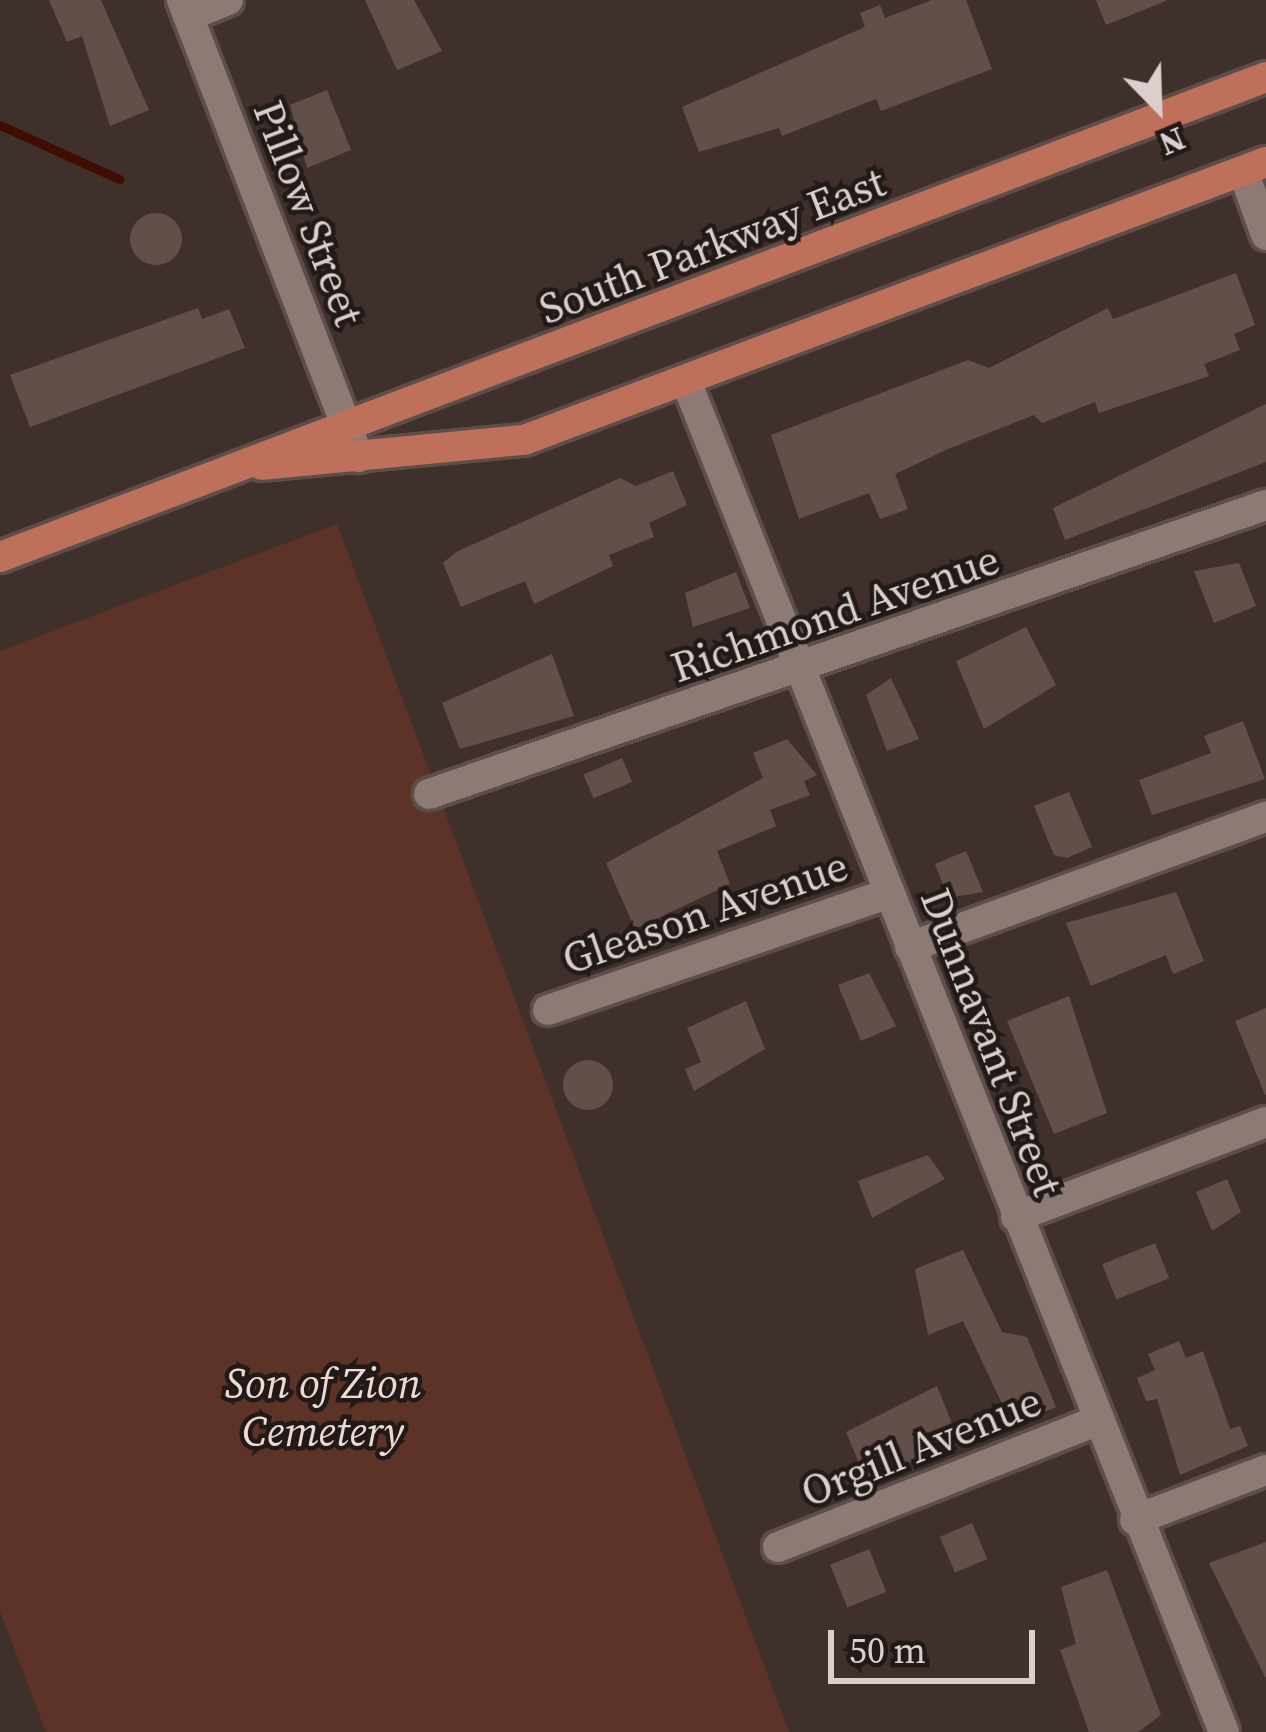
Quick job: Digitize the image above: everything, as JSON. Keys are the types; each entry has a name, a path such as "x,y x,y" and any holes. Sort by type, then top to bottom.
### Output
{"main road":[{"name":"South Parkway East","path":"0,557 185,482 1266,77"},
{"name":"South Parkway East","path":"185,482 524,440 1255,166"}],"street":[{"path":"185,8 229,0"},
{"name":"Pillow Street","path":"185,8 358,457"},
{"path":"1255,166 1266,235"},
{"name":"Dunnavant Street","path":"686,381 1094,1422 1223,1732"},
{"name":"Richmond Avenue","path":"429,794 800,671 1266,506"},
{"path":"910,947 1266,818"},
{"name":"Gleason Avenue","path":"548,1010 889,893"},
{"path":"1016,1217 1266,1122"},
{"name":"Orgill Avenue","path":"778,1547 1094,1422"},
{"path":"1135,1520 1266,1470"}],"green space":[{"name":"Son of Zion Cemetery","path":"337,524 789,1732 46,1732 0,1611 0,651"}],"building":[{"path":"49,0 101,0 149,110 110,126 82,36 67,42"},
{"path":"365,0 414,0 442,51 397,70"},
{"path":"932,0 966,0 992,69 881,111 876,99 782,136 779,128 699,152 682,107 865,27 860,13 880,5 885,18"},
{"path":"1096,0 1165,0 1166,1 1106,25"},
{"path":"327,90 351,150 307,168 290,105"},
{"path":"156,213 175,220 182,239 175,258 156,265 137,258 130,239 137,220"},
{"path":"1236,273 1255,325 1234,334 1240,350 1204,364 1209,376 1099,413 1095,402 1042,423 1034,415 948,449 895,474 908,509 880,519 869,493 799,519 771,435 968,360 989,368 1108,308 1113,319"},
{"path":"198,308 202,319 229,309 245,348 30,427 10,375"},
{"path":"1266,404 1266,462 1065,540 1053,508"},
{"path":"673,471 687,505 649,523 654,537 609,555 613,566 534,604 525,581 461,607 443,563 456,552 620,478 636,486"},
{"path":"1239,563 1256,606 1214,623 1194,571"},
{"path":"736,572 750,608 693,627 685,593"},
{"path":"1026,627 1056,685 984,729 956,661"},
{"path":"552,654 574,716 460,749 442,703"},
{"path":"891,678 919,739 887,751 866,695"},
{"path":"1243,721 1265,779 1152,815 1139,780 1211,753 1204,736"},
{"path":"787,739 817,775 804,781 810,795 770,810 776,826 717,851 730,884 635,929 606,863 763,778 753,753"},
{"path":"622,758 632,782 593,798 583,774"},
{"path":"1069,792 1092,847 1067,858 1054,855 1034,806"},
{"path":"966,851 983,892 948,898 935,864"},
{"path":"1176,892 1204,961 1173,974 1166,955 1091,986 1066,923"},
{"path":"869,973 896,1026 861,1041 838,985"},
{"path":"1069,996 1107,1113 1054,1134 1007,1021"},
{"path":"746,1001 765,1049 694,1091 685,1069 701,1062 687,1028"},
{"path":"1266,1008 1266,1095 1265,1095 1235,1021"},
{"path":"588,1060 606,1067 613,1085 606,1103 588,1110 570,1103 563,1085 570,1067"},
{"path":"928,1155 945,1179 872,1218 858,1181"},
{"path":"1227,1179 1241,1212 1212,1231 1196,1192"},
{"path":"1155,1243 1169,1278 1116,1300 1102,1264"},
{"path":"963,1250 1002,1332 1027,1337 1056,1407 1012,1425 963,1321 928,1335 915,1269"},
{"path":"1179,1341 1186,1358 1203,1351 1230,1429 1240,1426 1248,1446 1180,1475 1157,1399 1146,1401 1137,1378 1155,1370 1148,1354"},
{"path":"937,1386 960,1444 866,1480 846,1432"},
{"path":"972,1523 987,1559 955,1573 940,1537"},
{"path":"1266,1542 1266,1677 1265,1677 1209,1563"},
{"path":"869,1549 886,1592 847,1607 830,1565"},
{"path":"1107,1570 1161,1715 1138,1732 1089,1732 1060,1650 1076,1644 1061,1587"}],"waterway":[{"path":"0,125 119,179"}]}
